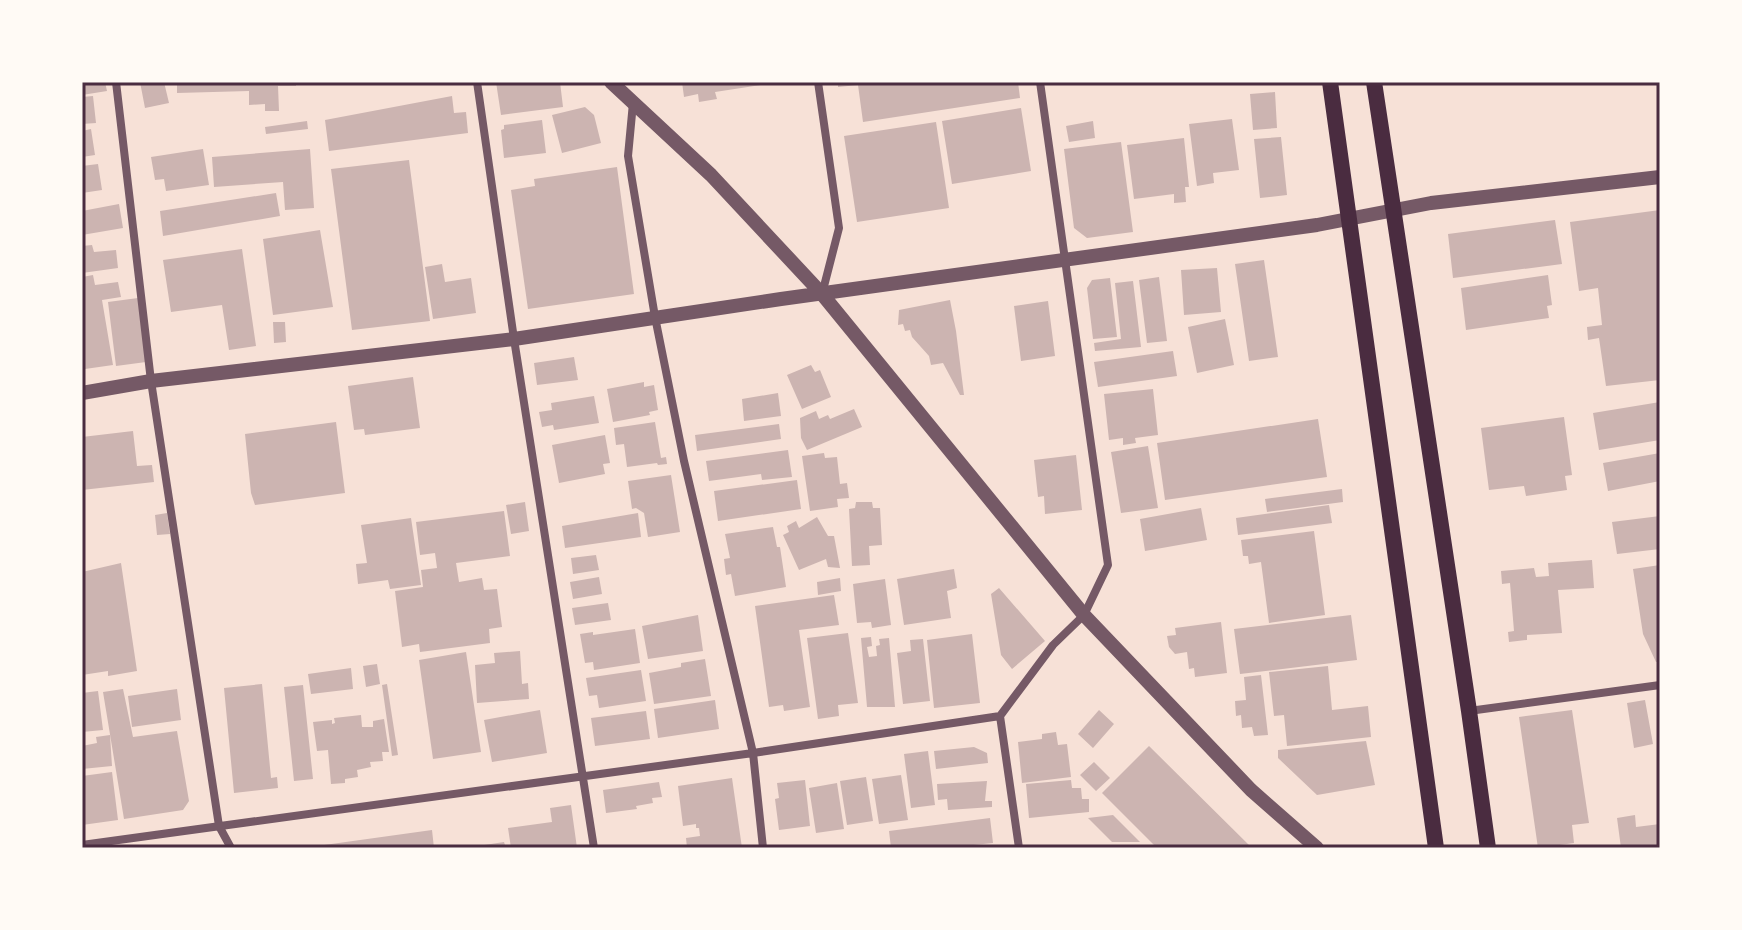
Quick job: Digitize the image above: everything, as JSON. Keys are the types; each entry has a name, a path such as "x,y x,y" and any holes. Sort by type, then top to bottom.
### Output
{"main road":[{"path":"1330,82 1436,848"},
{"path":"1374,82 1488,848"}],"street":[{"path":"116,82 151,381 219,826 231,848"},
{"path":"477,82 594,848"},
{"path":"611,82 711,175 822,294 1084,615 1251,790 1317,848"},
{"path":"818,82 839,228 822,294"},
{"path":"82,845 1000,716 1053,645 1084,615 1108,565 1040,82"},
{"path":"633,100 628,156 655,317 684,461 753,753 763,848"},
{"path":"82,393 151,381 514,339 1348,220 1393,209 1660,177"},
{"path":"1469,711 1660,685"},
{"path":"1000,716 1019,848"}],"building":[{"path":"82,82 105,82 107,91 82,95"},
{"path":"140,82 164,82 169,103 145,108"},
{"path":"177,82 296,82 296,86 278,86 279,111 265,111 265,104 249,105 249,91 177,93"},
{"path":"496,82 521,82 521,85 560,82 563,107 501,115"},
{"path":"682,82 767,84 715,92 717,99 699,102 698,94 684,97"},
{"path":"838,82 1018,82 1020,98 863,122 858,85 838,87"},
{"path":"1275,92 1277,128 1253,130 1250,94"},
{"path":"93,96 96,123 82,124 82,97"},
{"path":"452,96 454,113 466,112 468,133 329,151 325,120"},
{"path":"585,107 594,115 601,143 562,153 552,115"},
{"path":"1021,108 1031,171 952,184 942,121"},
{"path":"1232,119 1239,170 1213,173 1214,183 1197,186 1189,124"},
{"path":"542,120 546,153 504,158 501,130 504,125"},
{"path":"307,121 308,129 266,134 265,127"},
{"path":"1093,121 1095,138 1069,142 1066,126"},
{"path":"936,122 949,208 857,222 844,136"},
{"path":"91,129 95,155 82,157 82,131"},
{"path":"1281,137 1287,195 1260,198 1254,139"},
{"path":"1184,138 1189,187 1185,187 1186,202 1174,203 1174,194 1134,199 1127,145"},
{"path":"1121,142 1133,232 1087,238 1074,228 1064,149"},
{"path":"203,149 209,185 166,191 164,179 155,180 151,157"},
{"path":"310,149 314,208 285,210 283,182 214,187 212,157"},
{"path":"409,160 430,321 352,330 331,169"},
{"path":"98,164 102,190 82,193 82,166"},
{"path":"617,167 634,294 528,309 511,190 535,186 534,179"},
{"path":"276,193 280,216 163,236 160,211"},
{"path":"119,204 123,228 82,235 82,211"},
{"path":"1660,210 1660,380 1606,386 1599,338 1588,340 1587,327 1602,325 1598,288 1579,291 1570,222"},
{"path":"1555,220 1562,264 1453,278 1448,234"},
{"path":"320,230 333,307 273,315 263,239"},
{"path":"92,245 94,252 116,250 118,268 82,273 82,246"},
{"path":"242,249 256,346 229,350 222,305 171,312 163,260"},
{"path":"1264,260 1278,357 1249,361 1235,264"},
{"path":"442,264 445,282 471,278 476,313 433,319 425,267"},
{"path":"1217,268 1221,312 1184,315 1181,270"},
{"path":"93,275 95,285 118,282 121,297 102,300 113,365 85,369 82,277"},
{"path":"1548,275 1552,305 1547,306 1549,318 1466,330 1461,288"},
{"path":"1159,277 1167,341 1147,343 1139,280"},
{"path":"1110,278 1117,337 1093,339 1087,288 1092,280"},
{"path":"1133,281 1141,347 1095,351 1094,343 1121,339 1115,283"},
{"path":"138,298 146,362 116,366 108,302"},
{"path":"950,300 964,395 960,395 943,363 931,365 929,356 912,337 910,330 905,331 903,324 898,325 899,310"},
{"path":"1048,301 1055,356 1021,361 1014,306"},
{"path":"1225,319 1234,365 1197,373 1188,327"},
{"path":"273,322 285,322 286,342 274,343"},
{"path":"1173,351 1177,376 1098,387 1094,362"},
{"path":"574,357 578,380 537,385 534,363"},
{"path":"811,365 815,372 820,370 831,397 802,409 787,375"},
{"path":"413,377 420,428 365,435 364,429 354,430 348,386"},
{"path":"644,382 644,387 654,385 658,410 649,412 650,415 613,422 607,389"},
{"path":"1153,389 1158,435 1135,438 1136,443 1123,445 1123,438 1109,440 1104,394"},
{"path":"778,393 781,416 744,421 742,399"},
{"path":"594,396 599,423 554,430 553,425 542,427 539,412 552,410 551,403"},
{"path":"1660,402 1660,440 1599,450 1593,413"},
{"path":"854,409 862,427 807,450 801,438 800,418 816,411 819,419 828,415 830,419"},
{"path":"1564,417 1572,475 1565,476 1567,490 1526,496 1524,486 1489,490 1481,428"},
{"path":"1318,419 1327,477 1165,500 1157,443"},
{"path":"336,422 345,493 255,505 245,434"},
{"path":"655,422 661,458 666,457 667,464 627,467 624,444 616,445 614,428"},
{"path":"779,424 781,439 697,451 695,435"},
{"path":"133,431 137,466 152,465 154,482 82,490 82,437"},
{"path":"605,435 610,463 603,464 605,474 559,483 552,445"},
{"path":"1148,446 1158,508 1121,513 1111,452"},
{"path":"788,450 792,477 762,480 761,474 709,481 706,461"},
{"path":"824,453 825,458 837,457 840,484 847,483 849,498 837,499 838,507 810,511 802,456"},
{"path":"1660,453 1660,481 1608,491 1603,463"},
{"path":"1076,455 1082,510 1045,514 1044,496 1038,497 1034,460"},
{"path":"671,475 680,532 648,537 644,513 632,509 628,481"},
{"path":"797,480 801,509 718,521 714,491"},
{"path":"1342,489 1343,502 1267,512 1265,499"},
{"path":"525,502 529,531 511,534 506,505"},
{"path":"856,502 872,502 873,508 880,508 882,545 869,546 870,565 852,566 849,509 855,508"},
{"path":"1329,505 1332,523 1238,535 1236,518"},
{"path":"1201,508 1207,540 1145,551 1140,519"},
{"path":"504,511 510,556 456,563 459,582 482,578 484,590 497,589 502,627 489,629 490,643 420,652 419,644 402,647 395,591 423,587 421,570 437,568 435,553 420,555 416,522"},
{"path":"167,513 170,534 157,535 155,515"},
{"path":"638,513 641,537 565,548 562,526"},
{"path":"1660,516 1660,549 1617,554 1612,522"},
{"path":"817,517 828,536 834,536 840,568 828,567 826,559 799,570 783,535 789,532 787,526 796,521 799,528"},
{"path":"411,518 421,585 390,589 388,580 358,584 356,564 367,563 361,525"},
{"path":"773,527 777,547 780,547 786,587 735,596 731,574 726,575 724,559 730,558 725,534"},
{"path":"1314,531 1325,615 1269,623 1261,562 1249,564 1248,556 1243,556 1241,540"},
{"path":"596,555 599,570 573,574 571,558"},
{"path":"1592,560 1594,588 1558,590 1562,633 1527,635 1527,640 1509,642 1508,632 1514,631 1510,583 1502,584 1501,571 1534,568 1536,577 1549,576 1548,563"},
{"path":"121,563 137,671 108,676 108,671 82,675 82,572"},
{"path":"1660,565 1660,662 1656,662 1643,634 1633,569"},
{"path":"954,569 957,588 947,591 951,618 904,625 897,579"},
{"path":"599,577 602,594 573,599 570,582"},
{"path":"840,578 841,591 818,595 817,582"},
{"path":"885,579 891,625 872,628 871,622 857,623 853,584"},
{"path":"999,588 1045,641 1012,669 1001,655 991,594"},
{"path":"834,595 839,625 799,630 810,707 784,711 783,705 769,707 755,606"},
{"path":"608,603 611,620 575,625 572,608"},
{"path":"698,615 703,651 648,659 642,626"},
{"path":"1351,615 1357,660 1240,674 1234,629"},
{"path":"1221,622 1227,673 1195,677 1194,668 1189,669 1187,652 1175,654 1169,647 1167,636 1176,635 1175,628"},
{"path":"635,629 640,663 594,670 593,662 585,663 580,634"},
{"path":"848,633 858,703 838,705 839,716 818,719 807,638"},
{"path":"972,634 980,703 934,708 927,640"},
{"path":"871,637 872,646 867,647 869,657 877,656 879,639 889,638 895,707 867,707 861,638"},
{"path":"923,639 930,701 903,704 897,653 911,651 910,640"},
{"path":"520,651 522,684 528,683 529,699 477,703 475,665 495,663 494,653"},
{"path":"466,652 481,752 433,759 419,660"},
{"path":"705,659 711,696 654,704 649,673"},
{"path":"377,664 380,684 366,687 363,666"},
{"path":"1328,666 1332,710 1368,706 1371,737 1287,746 1284,715 1274,716 1269,672"},
{"path":"351,668 353,689 311,694 308,674"},
{"path":"641,670 646,701 599,708 597,695 589,696 586,678"},
{"path":"1261,675 1268,735 1254,736 1252,727 1242,728 1241,715 1236,716 1235,701 1246,700 1244,677"},
{"path":"262,684 271,778 277,777 278,788 234,793 224,688"},
{"path":"387,684 398,755 392,756 382,685"},
{"path":"303,685 313,779 294,781 284,687"},
{"path":"123,689 133,737 177,731 189,801 183,810 124,819 103,692"},
{"path":"177,689 181,720 132,727 128,696"},
{"path":"98,691 103,730 82,732 82,693"},
{"path":"715,700 719,729 658,738 654,709"},
{"path":"1645,700 1653,744 1634,748 1627,703"},
{"path":"540,710 547,753 492,762 484,720"},
{"path":"1099,710 1114,724 1093,748 1078,734"},
{"path":"1572,710 1589,823 1572,825 1574,843 1538,848 1519,717"},
{"path":"646,711 650,739 595,746 591,718"},
{"path":"361,715 362,727 373,727 373,721 384,719 389,752 382,752 383,761 370,762 371,767 357,770 358,777 345,779 345,783 331,784 328,750 317,751 313,722 332,720 332,724 335,723 334,718"},
{"path":"1056,732 1058,745 1067,744 1071,777 1022,783 1018,742 1042,739 1042,734"},
{"path":"110,735 112,766 82,769 82,746 97,743 96,737"},
{"path":"1366,741 1375,785 1317,795 1278,758 1278,750"},
{"path":"1149,746 1252,848 1157,848 1102,793"},
{"path":"974,747 987,753 988,763 936,769 934,751"},
{"path":"928,751 935,805 911,808 904,754"},
{"path":"1094,762 1110,778 1096,791 1080,775"},
{"path":"112,772 118,820 82,825 82,776"},
{"path":"901,775 908,820 879,824 872,779"},
{"path":"866,777 873,821 847,825 840,781"},
{"path":"732,778 742,848 687,848 686,838 700,836 699,828 696,824 683,826 678,786"},
{"path":"805,780 810,826 779,830 775,799 779,798 777,783"},
{"path":"1071,780 1072,788 1081,788 1082,799 1089,799 1089,812 1029,818 1026,784"},
{"path":"987,781 985,801 992,801 992,807 948,810 947,799 938,800 937,784"},
{"path":"659,782 662,797 652,798 653,803 636,806 637,809 606,813 603,790"},
{"path":"837,783 844,829 816,833 809,788"},
{"path":"571,805 577,848 511,848 508,828 552,822 550,808"},
{"path":"1113,815 1140,842 1112,842 1088,818"},
{"path":"1635,815 1636,827 1660,824 1660,848 1621,848 1617,818"},
{"path":"990,818 993,843 945,848 891,848 889,831"},
{"path":"432,830 434,848 317,848 317,846"},
{"path":"504,842 506,848 478,846"}]}
